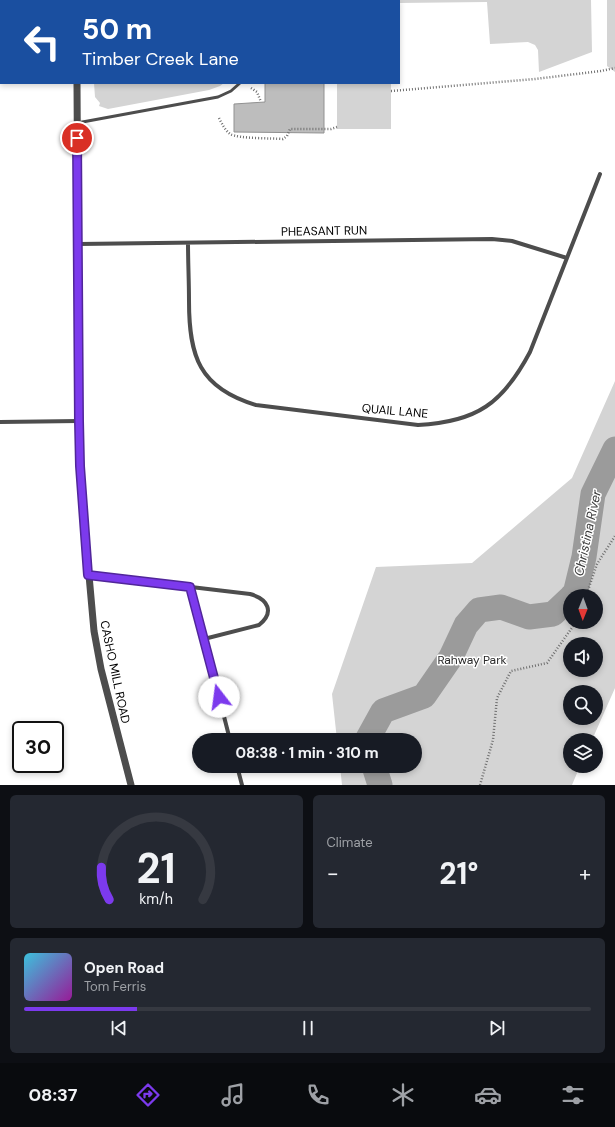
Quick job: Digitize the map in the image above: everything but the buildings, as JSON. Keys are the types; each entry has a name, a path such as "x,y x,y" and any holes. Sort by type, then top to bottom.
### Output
{"street":[{"name":"CASHO MILL ROAD","path":"77,84 80,466 88,575 100,669 131,785"},
{"name":"QUAIL LANE","path":"188,243 189,326 191,342 195,356 203,371 212,382 225,392 240,400 256,405 418,425 438,424 455,421 473,414 490,404 506,390 518,374 530,352 600,174"},
{"name":"PHEASANT RUN","path":"79,244 492,239 512,241 567,258"},
{"path":"0,422 79,421"},
{"path":"88,575 250,594 259,597 264,601 268,608 266,620 259,625 204,639"},
{"path":"190,587 228,733"},
{"path":"239,773 242,785"}],"lane":[{"path":"77,123 218,97 231,92 239,84"}],"path":[{"path":"391,91 535,79 615,68"},
{"path":"251,88 257,92 261,102"},
{"path":"219,118 224,127 231,134 257,138 283,139 287,136 290,129 331,129 337,127"},
{"path":"588,589 597,564 615,536"},
{"path":"480,785 493,740 496,698 511,670 547,663 571,629"}],"green space":[{"path":"400,0 591,0 592,52 539,72 538,50 535,45 528,42 490,44 487,2 400,3"},
{"path":"607,0 615,0 615,72 607,66"},
{"path":"94,84 223,84 209,90 108,109 99,106 100,103 95,97"},
{"path":"337,84 391,84 391,129 337,129"},
{"name":"Rahway Park","path":"615,381 615,688 603,715 603,685 563,685 563,725 599,725 595,733 563,733 563,773 577,773 572,785 342,785 341,773 422,773 422,733 336,733 332,694 376,567 472,563 572,478"}],"waterway":[{"name":"Christina River","path":"576,589 584,557 593,494 615,449"},
{"name":"Christina River","path":"371,733 383,711 424,696 451,657 466,625 479,610 501,607 529,617 553,614 563,605"},
{"name":"Christina River","path":"376,773 380,785"}],"route":[{"path":"77,138 80,466 88,575 190,587 219,697"}]}
